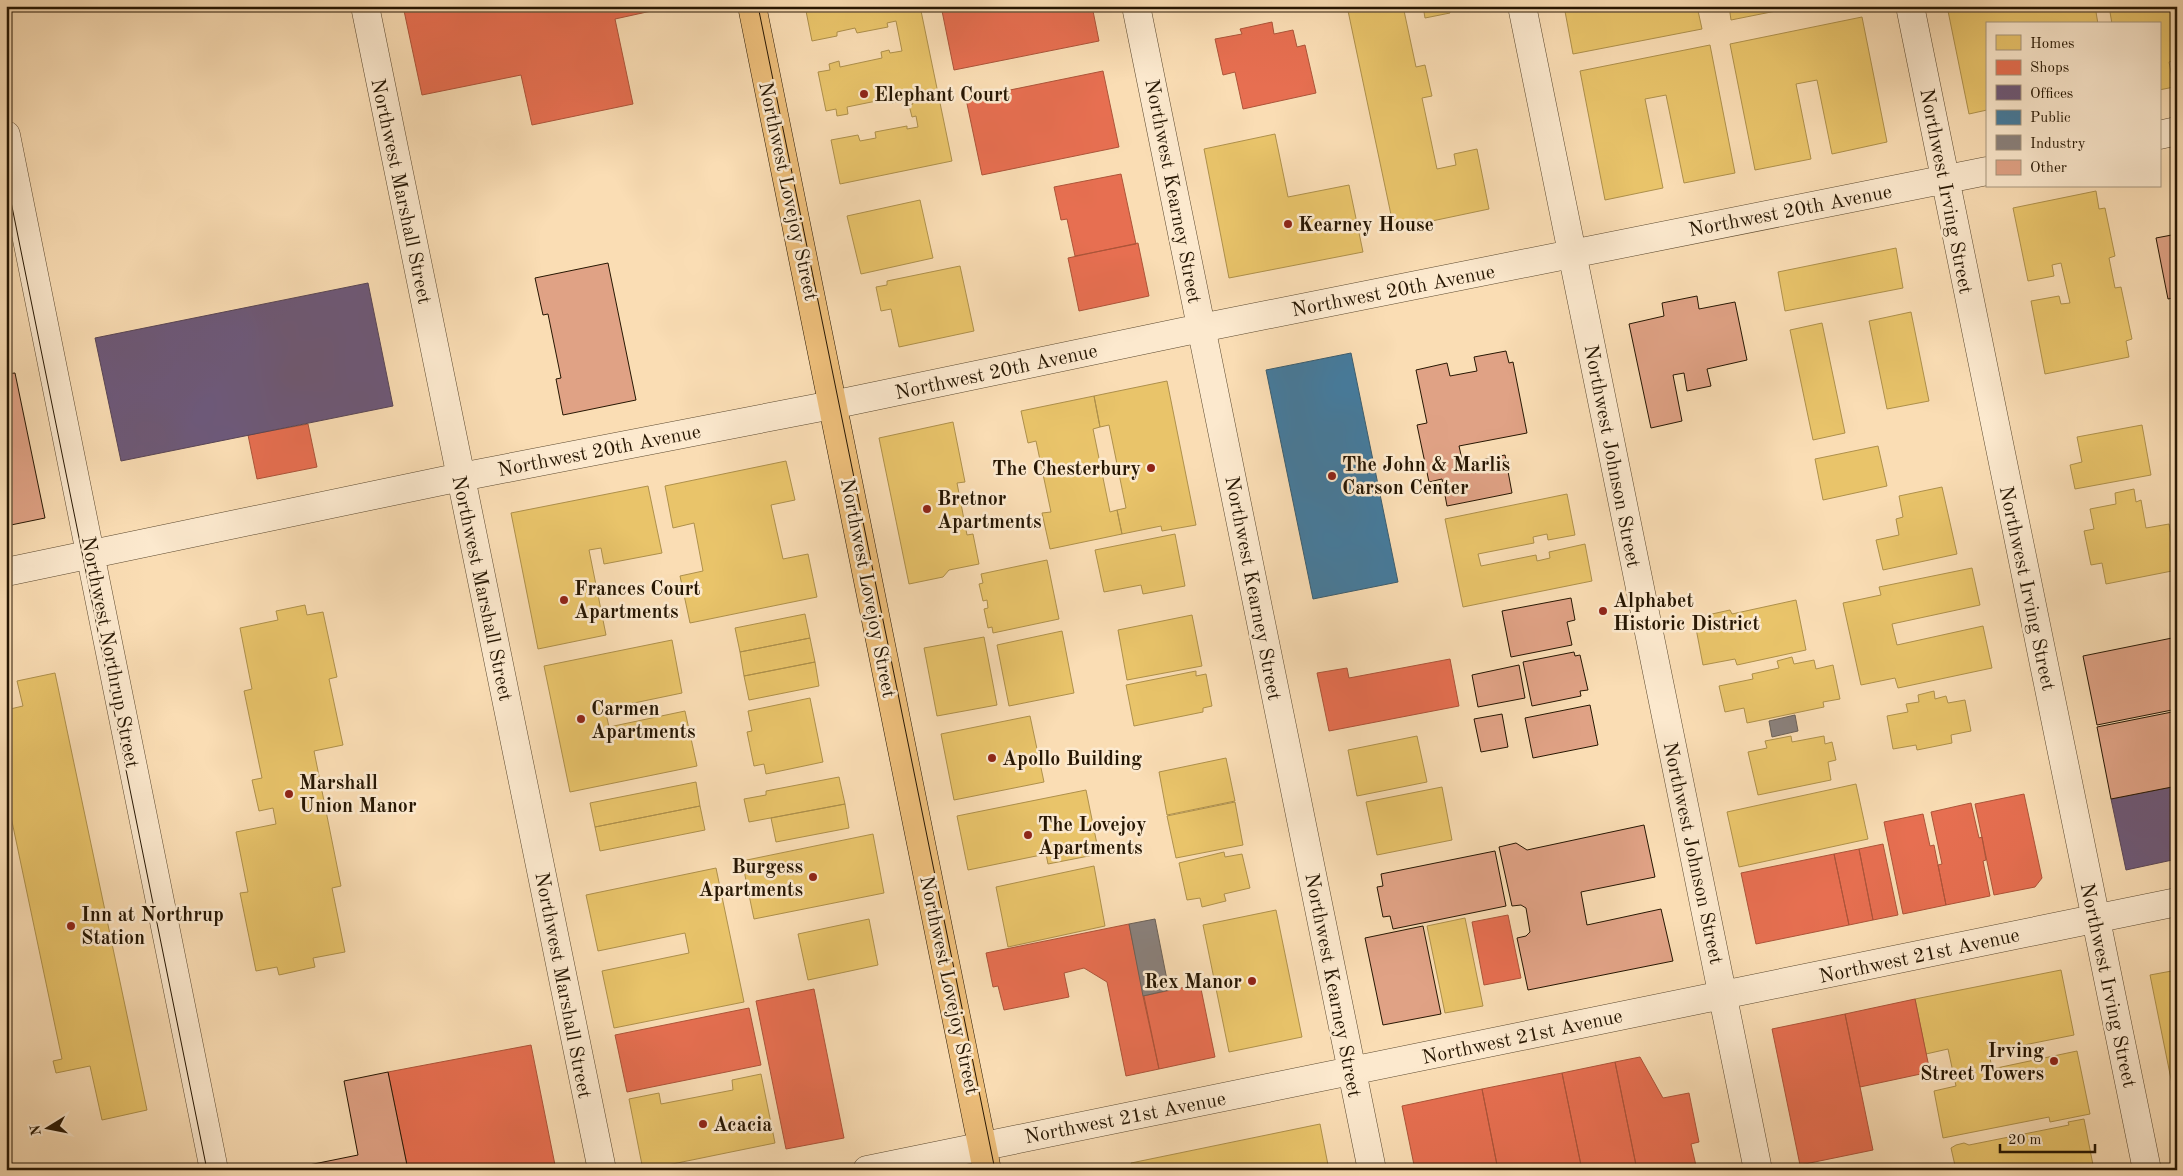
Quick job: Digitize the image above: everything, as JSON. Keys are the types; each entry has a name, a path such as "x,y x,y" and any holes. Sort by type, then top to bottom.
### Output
{"main road":[{"name":"Northwest Lovejoy Street","path":"752,6 985,1158"}],"street":[{"name":"Northwest Marshall Street","path":"365,6 602,1170"},
{"name":"Northwest Kearney Street","path":"1136,6 1372,1170"},
{"name":"Northwest Johnson Street","path":"1522,6 1758,1170"},
{"name":"Northwest Irving Street","path":"1910,6 2147,1170"},
{"path":"2160,135 2177,131"},
{"name":"Northwest Northrup Street","path":"6,135 92,553 214,1170"},
{"name":"Northwest 20th Avenue","path":"6,572 461,476 832,405 1202,328 1986,170"},
{"name":"Northwest 21st Avenue","path":"867,1170 985,1158 1352,1071 2177,902"}],"building: Homes":[{"name":"Elephant Court","path":"805,6 920,6 952,161 840,184 831,140 858,135 860,141 876,138 875,132 907,126 907,129 918,127 916,116 912,117 909,105 913,104 910,94 901,95 902,101 892,103 891,98 847,107 848,114 837,116 836,109 826,111 818,72 830,70 829,64 839,61 840,67 882,58 881,52 889,50 890,53 902,51 896,21 887,23 888,27 857,33 855,28 837,32 837,36 812,41"},
{"path":"1347,6 1403,6 1416,67 1425,65 1432,96 1422,98 1437,169 1456,165 1454,154 1477,149 1489,209 1394,229"},
{"path":"1423,6 1448,6 1450,13 1425,18"},
{"path":"1564,6 1697,6 1702,29 1573,54"},
{"path":"1729,6 1801,6 1731,20"},
{"path":"1947,6 2095,6 2098,22 1986,22 1986,110 1969,114"},
{"path":"2109,6 2177,6 2177,60 2169,62 2174,87 2160,90 2160,22 2112,22"},
{"path":"1862,17 1887,142 1832,154 1817,80 1796,84 1811,159 1755,170 1730,44"},
{"path":"1710,45 1735,173 1684,183 1666,95 1645,99 1663,188 1605,200 1580,71"},
{"name":"Kearney House","path":"1275,134 1288,197 1349,185 1363,252 1229,278 1204,149"},
{"path":"2096,191 2099,209 2105,208 2115,256 2109,258 2115,288 2121,287 2132,339 2126,341 2129,357 2045,374 2031,301 2059,296 2061,304 2070,303 2061,263 2052,265 2054,276 2028,281 2013,208"},
{"path":"920,200 933,258 861,274 847,216"},
{"path":"1896,248 1903,288 1785,311 1778,272"},
{"path":"960,266 974,331 899,347 891,309 881,311 876,287 887,285 887,281"},
{"path":"1911,312 1929,401 1887,409 1869,321"},
{"path":"1822,323 1845,433 1813,440 1790,330"},
{"name":"The Chesterbury","path":"1167,381 1196,525 1162,531 1161,526 1122,534 1117,510 1126,508 1109,425 1100,427 1094,396"},
{"path":"1094,396 1100,427 1093,429 1110,512 1117,510 1122,534 1050,549 1042,513 1051,512 1036,441 1028,443 1021,411"},
{"name":"Bretnor Apartments","path":"953,422 965,482 957,483 967,535 973,534 979,564 949,570 943,577 909,584 879,438"},
{"path":"2142,425 2151,475 2075,489 2070,465 2082,462 2077,437"},
{"path":"1878,446 1887,486 1823,500 1815,459"},
{"path":"786,461 795,500 771,505 783,559 808,554 817,597 690,623 680,576 703,571 694,523 673,528 665,486"},
{"name":"Frances Court Apartments","path":"648,486 662,553 604,564 601,548 589,550 606,635 538,649 511,513"},
{"path":"1942,487 1957,554 1883,570 1876,540 1899,535 1896,519 1903,517 1899,496"},
{"path":"2134,489 2136,502 2141,500 2146,528 2169,524 2177,570 2106,584 2102,563 2091,565 2084,531 2094,529 2090,509 2116,504 2115,493"},
{"path":"1567,494 1575,535 1548,540 1547,534 1533,537 1534,543 1478,554 1481,566 1536,555 1537,561 1550,558 1549,552 1585,544 1592,581 1463,607 1445,519"},
{"path":"1175,534 1185,586 1143,594 1141,585 1104,592 1095,550"},
{"path":"1047,560 1059,619 993,633 992,627 988,628 984,609 988,608 987,600 983,601 979,584 983,583 981,574"},
{"path":"1972,568 1980,605 1892,624 1897,645 1983,626 1992,668 1898,688 1895,678 1861,685 1843,603 1881,595 1879,587"},
{"path":"1796,600 1806,650 1737,665 1735,659 1703,665 1694,618 1730,610 1732,614"},
{"name":"Marshall Union Manor","path":"305,605 307,615 323,612 337,677 329,679 343,745 314,751 341,886 332,888 345,952 313,958 315,967 279,975 277,967 256,971 240,893 248,892 236,832 276,824 273,808 259,811 252,780 262,778 244,691 252,689 240,628 278,620 276,611"},
{"path":"805,614 810,638 740,652 735,628"},
{"path":"1192,615 1202,666 1127,680 1118,630"},
{"path":"1062,631 1074,693 1009,706 997,645"},
{"path":"984,637 997,705 937,716 924,648"},
{"path":"810,638 815,662 744,676 740,652"},
{"name":"Carmen Apartments","path":"672,640 682,693 605,709 609,727 685,711 697,766 570,792 544,666"},
{"path":"1792,657 1794,664 1814,660 1816,669 1833,665 1840,699 1823,702 1824,707 1747,723 1744,708 1725,712 1719,686 1753,679 1752,674 1779,668 1777,661"},
{"path":"815,662 819,686 749,700 744,676"},
{"path":"1196,671 1196,676 1206,674 1212,706 1203,708 1203,712 1134,726 1126,685"},
{"name":"Inn at Northrup Station","path":"55,673 147,1110 102,1120 90,1066 56,1073 53,1061 62,1059 6,793 6,710 23,706 17,681"},
{"path":"1934,691 1935,699 1946,696 1948,703 1965,700 1971,731 1951,735 1952,743 1917,750 1916,745 1893,749 1887,716 1908,712 1906,704 1919,702 1918,695"},
{"path":"810,698 823,762 766,774 764,764 754,766 747,732 752,731 748,711"},
{"name":"Apollo Building","path":"1030,716 1044,782 954,800 941,734"},
{"path":"1417,736 1427,782 1357,796 1348,750"},
{"path":"1791,736 1792,742 1824,736 1825,744 1832,742 1836,760 1828,762 1831,780 1758,795 1748,752 1767,748 1765,741"},
{"path":"1226,758 1235,801 1167,815 1159,772"},
{"path":"839,777 845,804 749,822 744,799 766,795 766,791"},
{"path":"696,782 700,806 595,827 590,803"},
{"path":"1856,784 1868,839 1739,867 1727,812"},
{"path":"1442,787 1452,840 1377,855 1366,802"},
{"name":"The Lovejoy Apartments","path":"1086,790 1099,854 1048,864 1046,854 968,870 957,816"},
{"path":"1235,802 1243,845 1176,858 1167,816"},
{"path":"845,804 849,828 776,842 771,818"},
{"path":"700,806 705,830 600,851 595,827"},
{"name":"Burgess Apartments","path":"873,834 884,893 754,919 742,861"},
{"path":"1224,852 1225,857 1242,854 1250,888 1224,894 1226,901 1202,907 1200,898 1187,900 1179,863"},
{"path":"1094,866 1105,926 1008,947 996,887"},
{"path":"716,868 744,1002 614,1028 602,971 689,953 685,933 598,951 586,895"},
{"name":"Rex Manor","path":"1276,910 1302,1037 1229,1052 1203,925"},
{"path":"1465,918 1483,1006 1445,1013 1427,926"},
{"path":"869,919 878,965 808,980 798,934"},
{"name":"Irving Street Towers","path":"2061,970 2074,1035 1989,1052 1992,1069 2077,1051 2090,1114 2050,1122 2049,1117 1943,1138 1934,1091 1956,1086 1948,1049 1926,1054 1915,999"},
{"path":"2177,970 2177,1083 2172,1084 2150,975"},
{"name":"Acacia","path":"761,1074 775,1143 643,1170 629,1099 659,1093 661,1104 733,1090 732,1080"},
{"path":"2084,1119 2094,1170 1956,1170 1951,1148 1956,1145 1964,1143 1969,1145 2069,1125 2068,1122"},
{"path":"1320,1124 1329,1170 1133,1170 1131,1163"}],"building: Shops":[{"path":"403,6 674,6 615,19 633,104 532,125 521,75 422,95"},
{"path":"941,6 1092,6 1099,41 954,70"},
{"path":"1272,22 1274,34 1293,30 1297,47 1305,45 1316,93 1243,109 1235,72 1223,75 1215,39 1242,34 1240,29"},
{"path":"1103,71 1119,147 982,175 966,99"},
{"path":"1121,174 1136,244 1075,256 1067,219 1061,220 1054,187"},
{"path":"1138,243 1149,296 1079,311 1068,258"},
{"path":"308,424 317,467 257,479 248,435"},
{"path":"1450,659 1459,706 1329,731 1317,673 1347,668 1349,678"},
{"path":"2024,794 2042,878 2035,887 1994,895 1975,804"},
{"path":"1971,803 1979,838 1982,837 1986,860 1983,861 1990,896 1946,905 1938,865 1942,864 1931,812"},
{"path":"1923,814 1930,846 1934,845 1946,905 1903,914 1884,822"},
{"path":"1883,844 1898,915 1873,920 1859,849"},
{"path":"1859,849 1873,920 1849,925 1834,854"},
{"path":"1834,854 1849,925 1756,944 1741,873"},
{"path":"1508,915 1521,978 1484,985 1472,922"},
{"path":"1129,924 1159,1069 1126,1076 1107,982 1084,968 1064,973 1069,997 1004,1010 998,986 993,987 986,953"},
{"path":"1200,984 1215,1057 1159,1069 1143,996"},
{"path":"814,989 844,1138 786,1149 756,1001"},
{"path":"1915,999 1930,1072 1860,1087 1845,1014"},
{"path":"749,1008 761,1065 627,1092 615,1035"},
{"path":"1845,1014 1873,1150 1800,1165 1772,1029"},
{"path":"531,1045 556,1170 408,1170 388,1072"},
{"path":"1640,1057 1663,1098 1689,1093 1699,1142 1691,1144 1697,1170 1637,1170 1615,1062"},
{"path":"1615,1062 1637,1170 1582,1170 1562,1073"},
{"path":"1562,1073 1582,1170 1498,1170 1482,1089"},
{"path":"1482,1089 1498,1170 1415,1170 1402,1106"}],"building: Offices":[{"path":"368,283 393,406 121,461 95,338"},
{"path":"2177,786 2177,859 2126,870 2111,799"}],"building: Public":[{"name":"The John & Marlis Carson Center","path":"1351,353 1398,582 1313,599 1266,370"}],"building: Industry":[{"path":"1795,715 1798,731 1772,737 1769,721"},
{"path":"1155,919 1169,990 1143,996 1129,924"}],"building: Other":[{"path":"2177,234 2177,297 2168,299 2156,238"},
{"path":"608,263 636,400 563,415 556,379 561,378 548,314 543,315 535,278"},
{"path":"1697,296 1699,309 1735,302 1747,360 1707,369 1711,386 1687,391 1684,373 1673,375 1682,421 1651,428 1629,324 1664,316 1662,303"},
{"path":"1506,351 1509,363 1513,362 1527,433 1459,446 1463,464 1505,455 1512,493 1447,506 1442,479 1429,482 1417,425 1427,423 1416,370 1447,363 1450,376 1477,371 1474,357"},
{"path":"15,373 45,518 6,526 6,374"},
{"path":"1571,598 1575,620 1567,622 1572,645 1511,657 1502,611"},
{"path":"2177,637 2177,709 2097,725 2083,656"},
{"path":"1574,652 1575,656 1580,655 1588,690 1580,691 1581,696 1532,706 1523,662"},
{"path":"1519,665 1525,698 1478,707 1472,675"},
{"path":"1590,705 1598,745 1533,758 1525,718"},
{"path":"2177,711 2177,786 2111,799 2097,727"},
{"path":"1502,714 1508,747 1481,752 1474,719"},
{"path":"1644,825 1655,877 1581,892 1587,925 1661,909 1673,961 1528,990 1517,938 1526,936 1530,932 1526,908 1521,905 1512,906 1499,847 1516,843 1527,850"},
{"path":"1495,851 1506,906 1393,929 1390,916 1383,917 1377,887 1383,886 1381,874"},
{"path":"1423,926 1441,1014 1383,1025 1365,938"},
{"path":"388,1072 408,1170 284,1170 358,1155 344,1081"}],"tram line":[{"path":"758,6 995,1170"},
{"path":"6,177 207,1170"}],"place":[{"name":"Elephant Court","path":"864,94"},
{"name":"Kearney House","path":"1288,224"},
{"name":"The Chesterbury","path":"1151,468"},
{"name":"The John & Marlis Carson Center","path":"1332,476"},
{"name":"Bretnor Apartments","path":"927,509"},
{"name":"Frances Court Apartments","path":"564,600"},
{"name":"Alphabet Historic District","path":"1603,611"},
{"name":"Carmen Apartments","path":"581,719"},
{"name":"Apollo Building","path":"992,758"},
{"name":"Marshall Union Manor","path":"289,794"},
{"name":"The Lovejoy Apartments","path":"1028,835"},
{"name":"Burgess Apartments","path":"813,877"},
{"name":"Inn at Northrup Station","path":"71,926"},
{"name":"Rex Manor","path":"1252,981"},
{"name":"Irving Street Towers","path":"2054,1061"},
{"name":"Acacia","path":"703,1124"}]}
